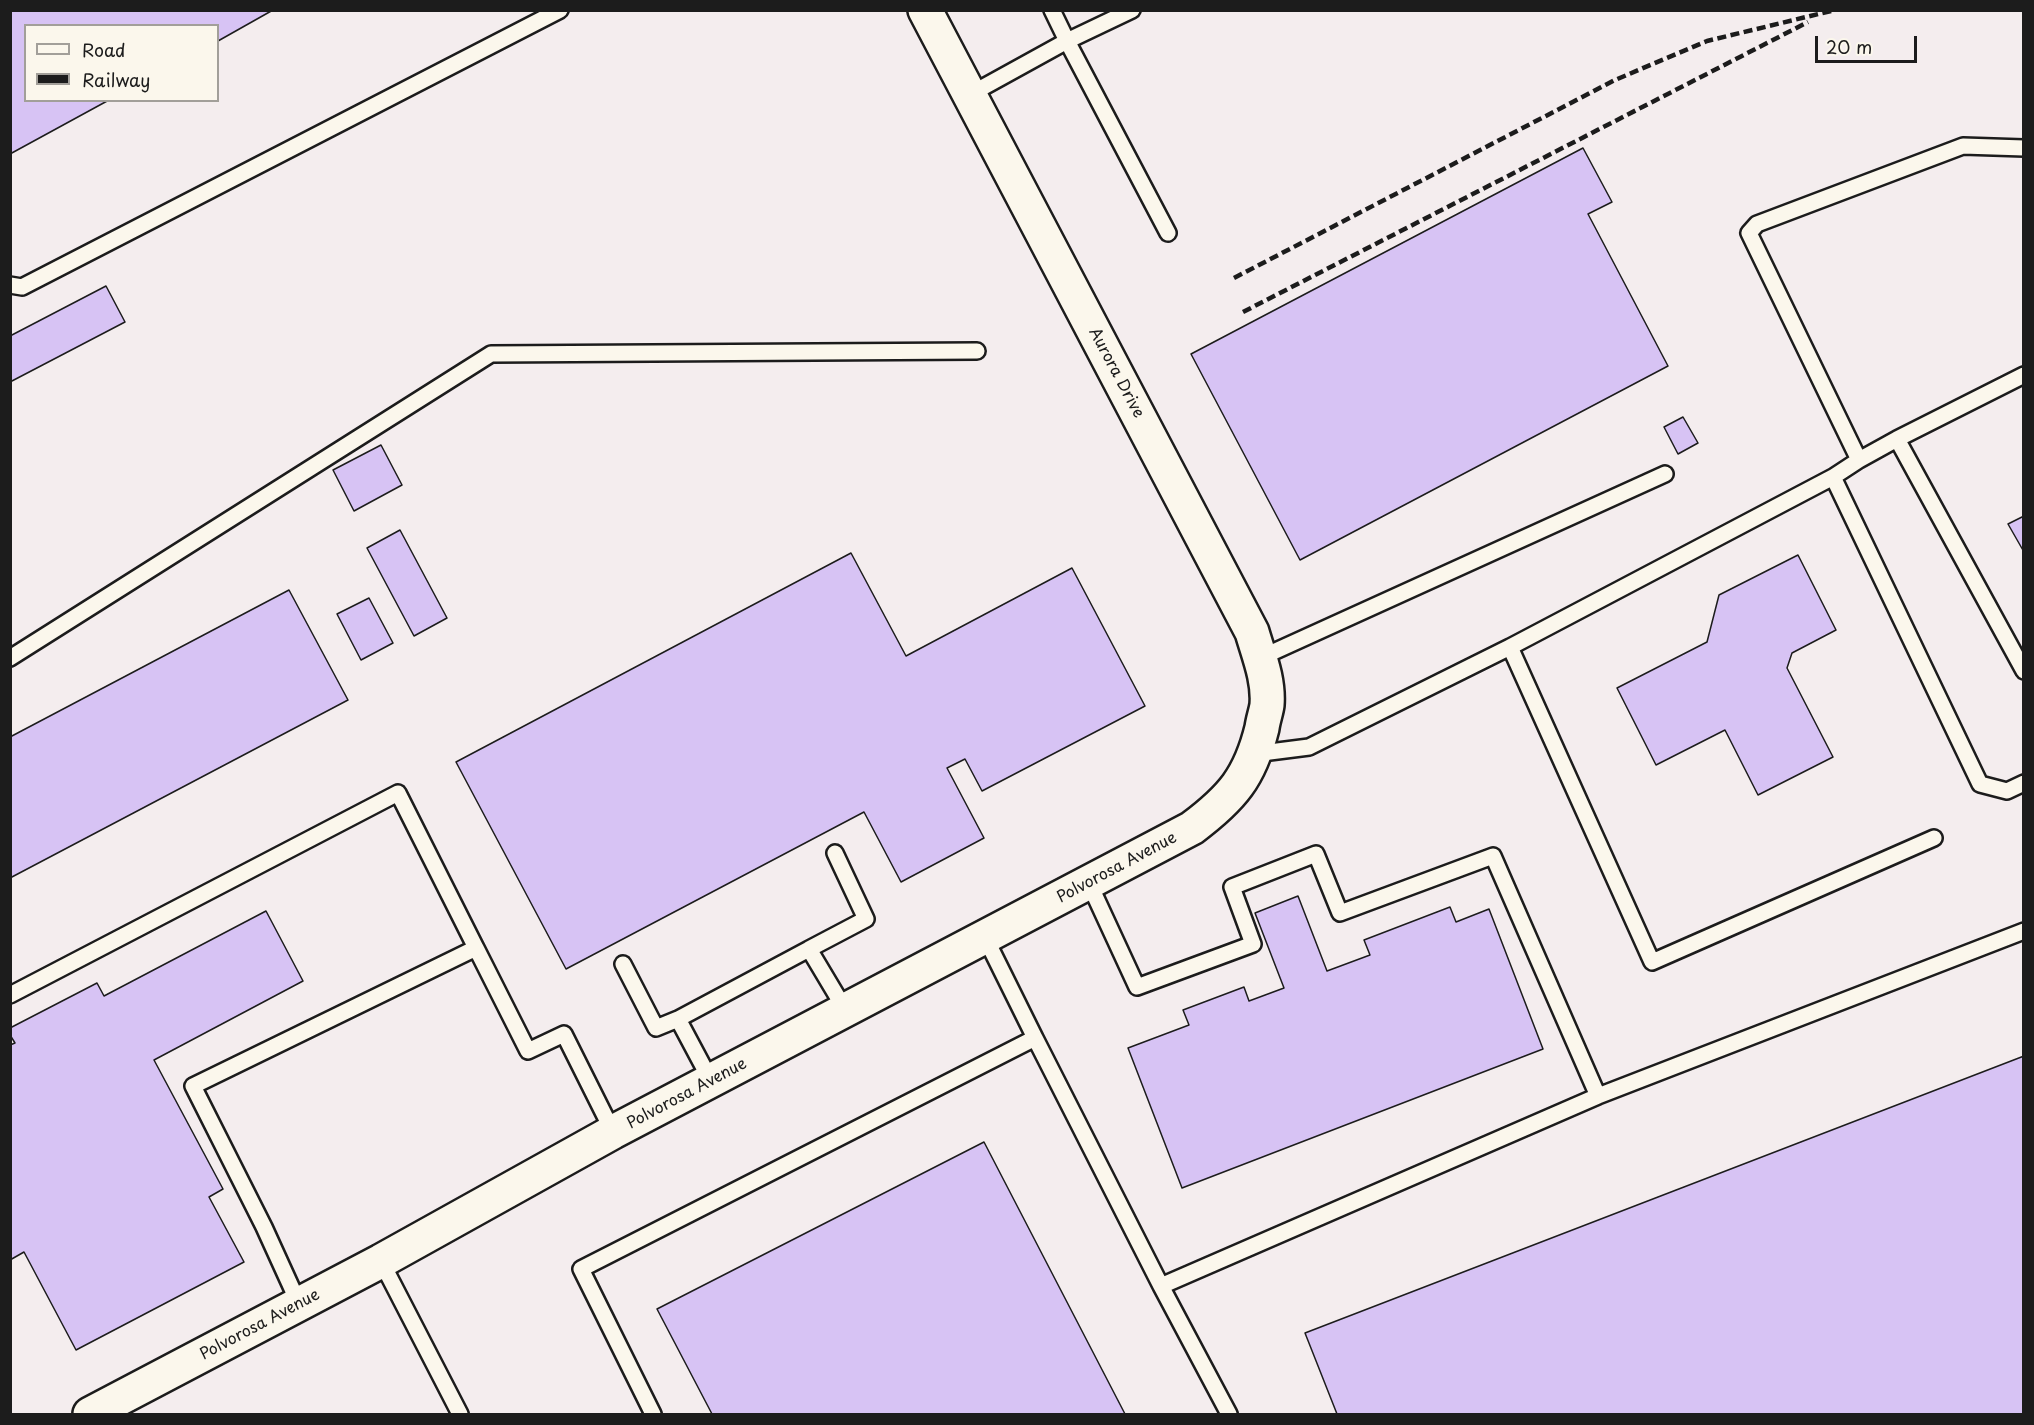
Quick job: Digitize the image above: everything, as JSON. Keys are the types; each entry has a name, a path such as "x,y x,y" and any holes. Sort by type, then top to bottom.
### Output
{"street":[{"name":"Aurora Drive","path":"925,10 1252,632 1264,671 1267,705 1255,750"},
{"name":"Polvorosa Avenue","path":"90,1414 381,1261 613,1132 1192,828 1219,808 1242,780 1255,750"}],"lane":[{"path":"10,285 22,287 560,10"},
{"path":"1052,10 1168,233"},
{"path":"969,95 1067,41 1132,10"},
{"path":"1859,460 1749,233 1757,224 1963,146 2024,148"},
{"path":"10,658 491,354 976,351"},
{"path":"1255,750 1309,747 1510,647 1833,477 1897,439 2024,375"},
{"path":"1897,439 2024,671"},
{"path":"1260,658 1665,474"},
{"path":"1833,477 1980,784 2007,791 2024,783"},
{"path":"1510,647 1652,962 1934,837"},
{"path":"10,995 398,794 528,1051 564,1034 613,1132"},
{"path":"623,964 656,1028 678,1019 866,919 835,853"},
{"path":"1089,883 1137,987 1253,944 1232,887 1316,855 1340,913 1493,856 1598,1096"},
{"path":"1161,1286 1598,1096 2024,931"},
{"path":"984,937 1161,1286 1229,1414"},
{"path":"299,1304 264,1227 193,1086 476,948"},
{"path":"810,949 846,1011"},
{"path":"678,1019 711,1081"},
{"path":"653,1414 581,1269 1035,1038"},
{"path":"381,1261 460,1414"}],"building":[{"path":"10,10 273,10 219,40 219,24 24,24 24,102 105,102 10,154"},
{"path":"1583,148 1612,202 1588,214 1668,366 1300,560 1191,354"},
{"path":"106,286 125,322 10,382 10,336"},
{"path":"1683,417 1698,443 1678,454 1664,427"},
{"path":"381,445 402,485 354,511 333,470"},
{"path":"2024,516 2024,552 2008,524"},
{"path":"400,530 447,618 414,636 367,548"},
{"path":"851,553 906,656 1072,568 1145,706 982,791 965,759 947,768 984,838 901,882 864,812 566,969 456,762"},
{"path":"1798,555 1836,630 1792,653 1787,668 1833,757 1758,795 1725,730 1656,765 1617,688 1707,642 1719,595"},
{"path":"289,590 348,700 10,878 10,737"},
{"path":"369,598 393,643 361,660 337,614"},
{"path":"1298,896 1327,971 1370,955 1364,940 1450,907 1456,922 1489,909 1543,1049 1182,1188 1128,1048 1189,1025 1183,1010 1244,987 1249,1001 1284,988 1255,913"},
{"path":"266,911 303,981 154,1060 223,1189 209,1197 244,1262 76,1350 24,1252 10,1260 10,1045 15,1043 10,1035 10,1028 97,983 104,996"},
{"path":"2024,1056 2024,1414 1337,1414 1305,1333"},
{"path":"984,1142 1125,1414 712,1414 657,1309"}],"railway":[{"path":"1234,278 1615,80 1707,41 1835,10"},
{"path":"1243,312 1808,22"}]}
